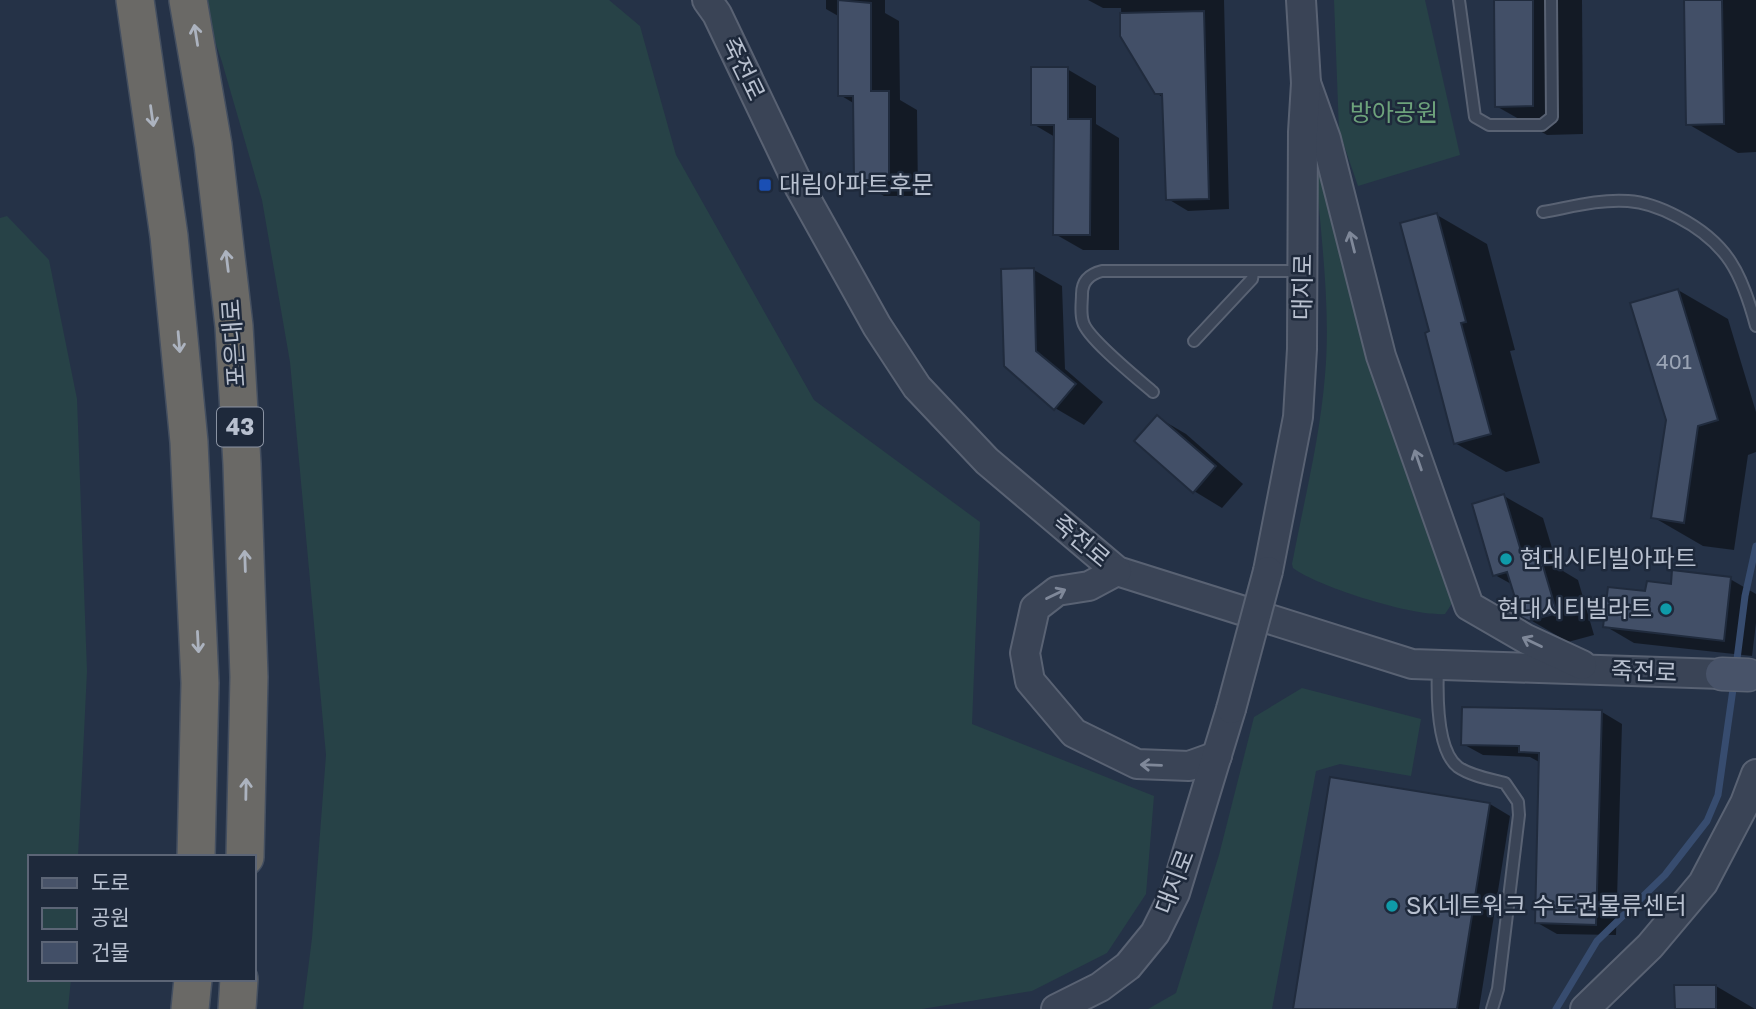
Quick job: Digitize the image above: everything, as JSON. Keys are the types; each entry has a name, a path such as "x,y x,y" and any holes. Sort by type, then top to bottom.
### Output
{"highway":[{"name":"43","path":"135,0 169,236 189,442 200,683 196,855"},
{"name":"포은대로","path":"188,0 213,145 234,326 242,464 248,677 245,855"},
{"path":"192,1009 193,981"},
{"path":"237,1009 239,981"},
{"path":"250,981 252,1009"}],"street":[{"name":"죽전로","path":"707,0 717,14 800,188 877,326 916,387 987,461 1117,571 1412,664 1742,674"},
{"name":"대지로","path":"1056,1009 1100,987 1128,966 1155,933 1175,893 1231,709 1268,571 1298,417 1303,271 1303,132 1307,83 1301,0"},
{"path":"1307,83 1326,139 1381,356 1469,606 1526,639 1594,671"},
{"path":"1117,571 1089,586 1058,591 1035,608 1026,653 1030,681 1074,733 1137,764 1189,766 1217,756"},
{"path":"1585,1009 1650,946 1703,883 1745,803 1756,774"}],"lane":[{"path":"1459,0 1475,117 1489,125 1542,125 1552,117 1551,0"},
{"path":"1543,212 1605,201 1630,201 1648,205 1691,224 1728,256 1746,289 1756,326"},
{"path":"1153,392 1087,331 1082,315 1082,288 1093,273 1303,271"},
{"path":"1194,341 1252,279 1253,273"},
{"path":"1438,666 1443,744 1449,757 1470,773 1505,783 1518,802 1519,815 1499,989 1492,1009"}],"green space":[{"path":"201,0 609,0 640,26 676,155 814,400 980,522 972,724 1154,796 1146,894 1107,953 1032,991 922,1009 303,1009 312,938 326,755 290,362 262,200"},
{"name":"방아공원","path":"1334,0 1425,0 1460,155 1358,186 1339,131"},
{"path":"1318,169 1350,273 1381,403 1451,599 1451,605 1445,614 1390,606 1323,584 1293,568 1319,422 1327,351 1325,274 1316,173"},
{"path":"7,216 49,260 77,399 87,671 78,855 28,855 28,981 71,981 68,1009 0,1009 0,218"},
{"path":"1302,688 1421,719 1411,776 1340,764 1316,771 1272,1009 1148,1009 1176,993 1219,855 1254,717"}],"building":[{"path":"838,0 871,3 871,91 889,91 889,180 854,180 853,96 838,96"},
{"path":"1494,0 1533,0 1533,106 1495,107"},
{"path":"1684,0 1722,0 1724,124 1686,125"},
{"path":"1204,11 1209,199 1166,200 1162,94 1155,94 1120,36 1120,13"},
{"path":"1031,67 1068,67 1068,119 1091,119 1090,235 1053,235 1054,125 1031,125"},
{"path":"1437,213 1466,322 1461,323 1491,434 1454,444 1425,333 1429,331 1400,223"},
{"path":"1034,268 1036,351 1076,384 1054,410 1004,366 1001,269"},
{"path":"1678,289 1718,420 1698,426 1684,523 1651,518 1666,420 1630,303"},
{"path":"1157,415 1216,466 1193,493 1134,441"},
{"name":"현대시티빌아파트","path":"1504,494 1524,561 1540,556 1557,613 1529,621 1521,617 1507,572 1493,576 1472,504"},
{"name":"현대시티빌라트","path":"1672,570 1731,577 1724,641 1603,627 1608,587 1645,591 1647,581 1671,584"},
{"path":"1462,707 1602,710 1596,925 1535,923 1539,753 1519,752 1519,746 1461,745"},
{"name":"SK네트워크 수도권물류센터","path":"1330,777 1490,803 1457,1009 1293,1009"},
{"path":"1674,985 1716,985 1716,1009 1675,1009"}],"waterway":[{"path":"1736,667 1745,596 1756,546"},
{"path":"1556,1009 1597,941 1665,875 1707,821 1718,795 1734,682"}],"place":[{"name":"대림아파트후문","path":"765,185"},
{"name":"현대시티빌아파트","path":"1506,559"},
{"name":"현대시티빌라트","path":"1666,609"},
{"name":"SK네트워크 수도권물류센터","path":"1392,906"}]}
